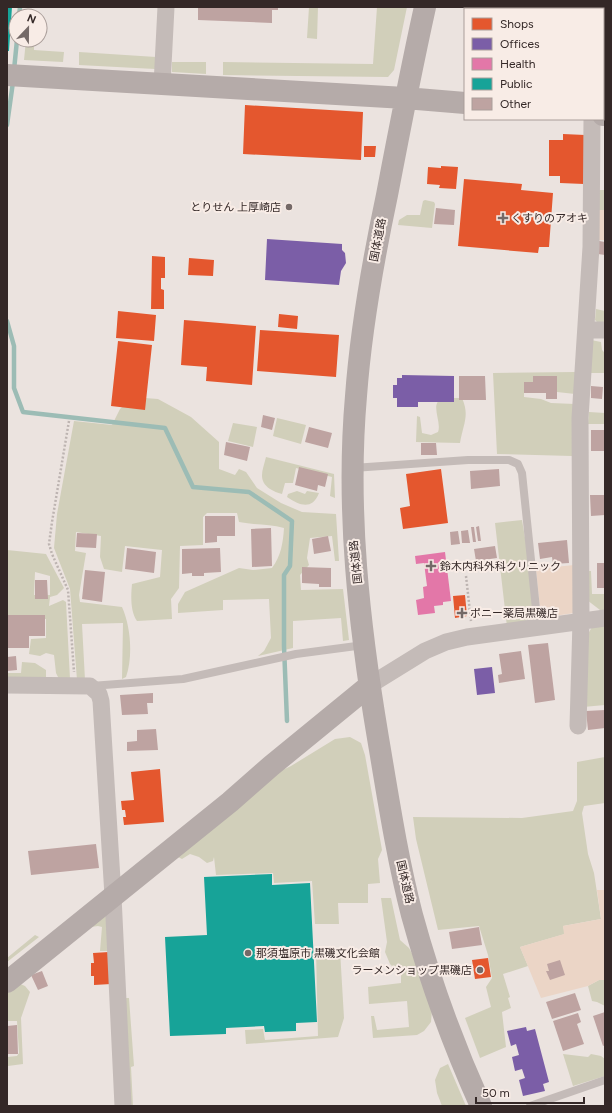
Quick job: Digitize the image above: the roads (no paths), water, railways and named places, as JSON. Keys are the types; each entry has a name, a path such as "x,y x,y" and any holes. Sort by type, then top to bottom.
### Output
{"street":[{"path":"162,85 166,7"},
{"name":"国体道路","path":"425,7 374,253 362,334 356,396 352,468 354,534 364,645 370,685 392,820 412,915 437,998 461,1062 481,1106"},
{"path":"7,75 405,98 464,103"},
{"path":"578,726 581,622 580,418 591,248 592,120"},
{"path":"586,330 605,330"},
{"path":"7,982 224,807 370,685 425,650 446,642 473,636 605,618"},
{"path":"7,686 82,686 99,694 101,701 113,896 123,1106"}],"lane":[{"path":"352,468 468,460 509,460 518,464 522,473 538,628"},
{"path":"82,686 183,679 296,654 364,645"},
{"path":"530,1106 605,1080"}],"waterway":[{"path":"14,70 16,48"},
{"path":"7,125 13,82"},
{"path":"7,321 14,346 14,388 23,412 165,428 193,487 249,492 292,521 290,566 284,575 284,646 287,721"}],"place":[{"name":"とりせん 上厚崎店","path":"289,207"},
{"name":"くすりのアオキ","path":"503,218"},
{"name":"鈴木内科外科クリニック","path":"431,566"},
{"name":"ポニー薬局黒磯店","path":"462,613"},
{"name":"那須塩原市 黒磯文化会館","path":"248,953"},
{"name":"ラーメンショップ黒磯店","path":"480,970"}]}
